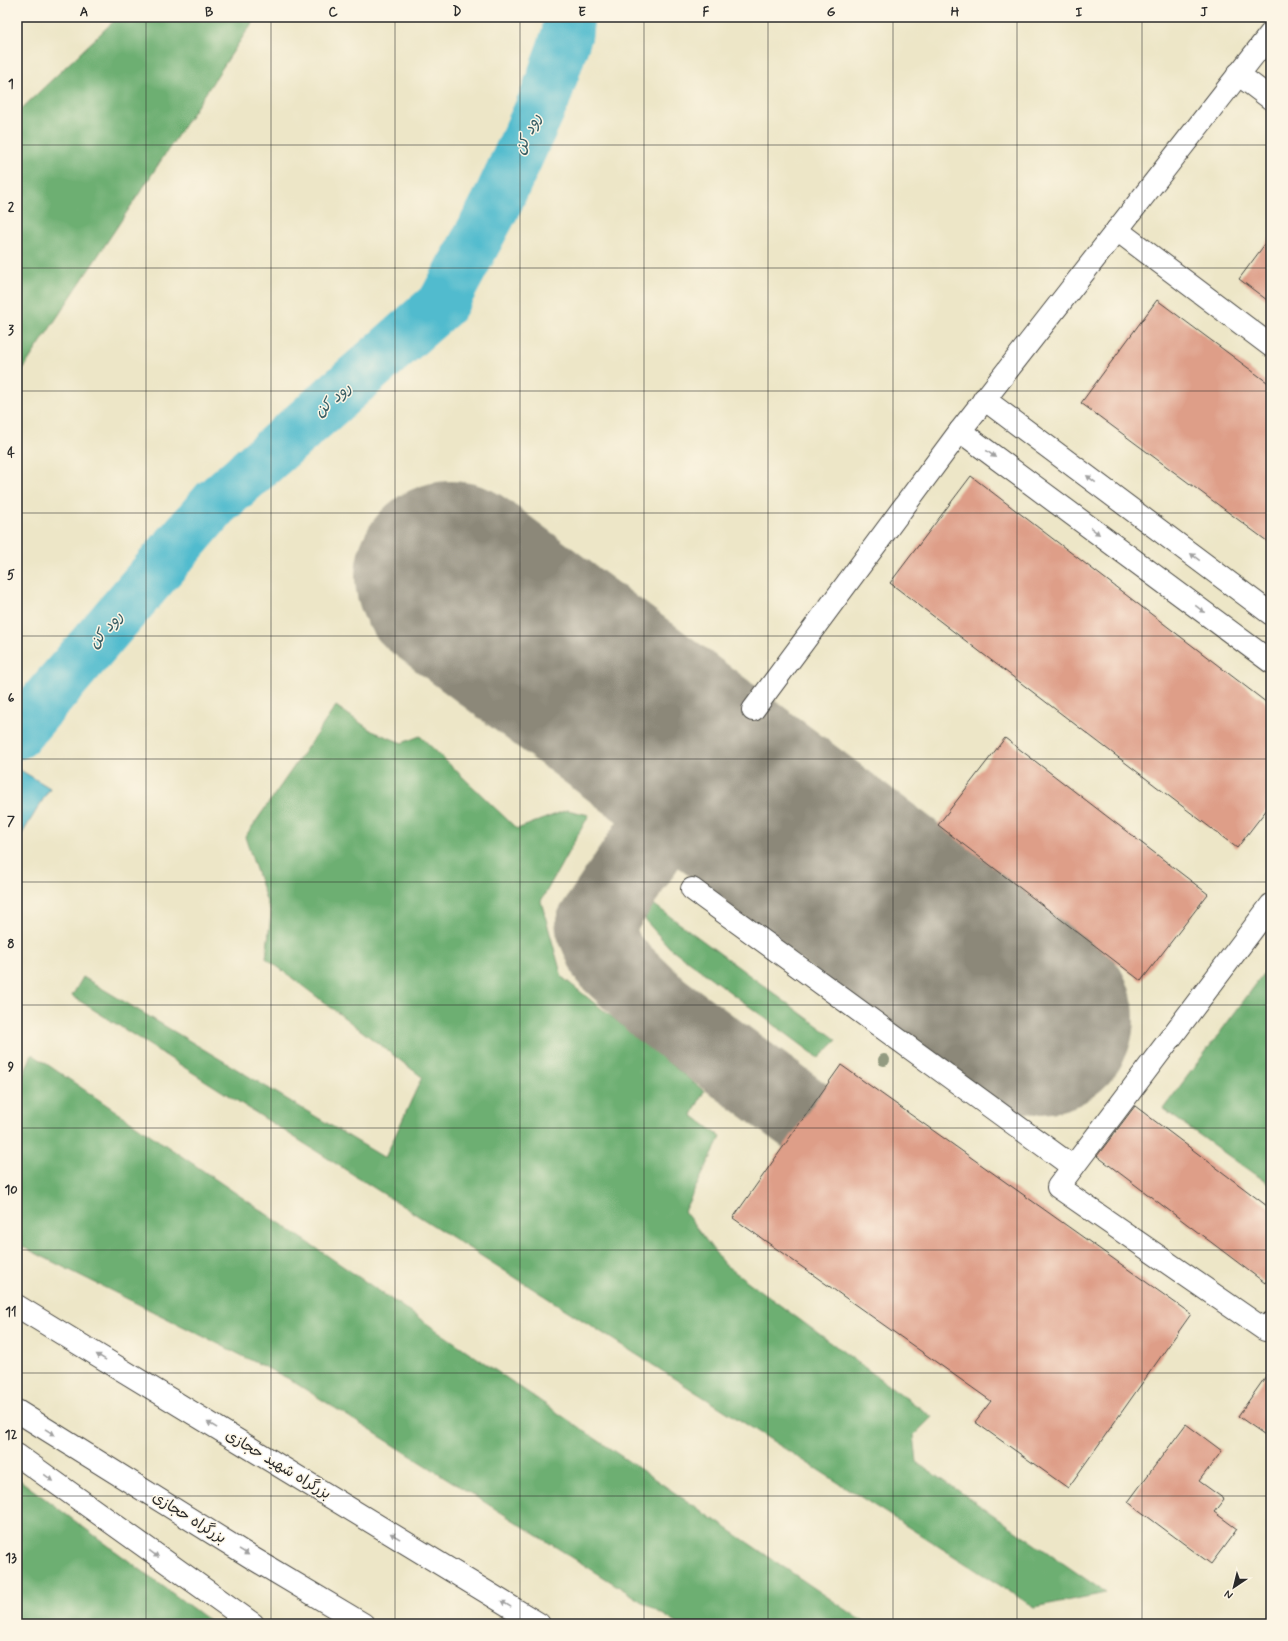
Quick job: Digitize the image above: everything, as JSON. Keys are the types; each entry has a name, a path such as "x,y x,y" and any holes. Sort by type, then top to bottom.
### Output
{"main road":[{"path":"753,710 984,399 1271,33"},
{"path":"1238,74 1271,99"},
{"path":"1117,230 1271,346"},
{"path":"984,399 1271,614"},
{"path":"960,431 1271,662"},
{"path":"692,889 1073,1166"},
{"path":"1271,905 1058,1187 1265,1330 1271,1324"},
{"name":"بزرگراه شهید حجازی","path":"17,1306 539,1624"},
{"name":"بزرگراه حجازی","path":"17,1411 254,1559 363,1624"},
{"path":"17,1455 253,1624"}],"green space":[{"path":"118,17 256,17 17,378 17,113"},
{"path":"336,706 372,731 402,743 420,736 517,829 567,810 589,815 541,901 562,977 704,1091 692,1115 721,1137 684,1211 724,1264 932,1417 914,1435 917,1462 1106,1593 1034,1607 72,996 83,977 385,1158 422,1077 266,958 271,914 245,837"},
{"path":"641,895 837,1040 819,1058 669,947 646,921"},
{"path":"1271,964 1271,1186 1163,1109"},
{"path":"32,1054 867,1624 678,1624 289,1379 17,1244 17,1091"},
{"path":"17,1478 203,1616 215,1624 17,1624"}],"water":[{"path":"17,768 50,788 17,842"}],"building":[{"path":"1271,236 1271,303 1239,279"},
{"path":"1157,300 1271,385 1271,544 1081,403"},
{"path":"971,476 1271,706 1271,804 1237,848 890,583"},
{"path":"1005,738 1208,894 1141,981 938,825"},
{"path":"841,1065 1191,1314 1068,1488 975,1422 991,1401 733,1218"},
{"path":"1135,1106 1271,1209 1271,1275 1265,1283 1097,1156"},
{"path":"1271,1369 1271,1439 1238,1416"},
{"path":"1186,1424 1222,1451 1199,1481 1224,1499 1214,1512 1237,1529 1211,1564 1128,1502"}],"waterway":[{"name":"رود کن","path":"17,734 215,503 443,303 496,204 545,98 567,34 569,17"}],"taxiway":[{"path":"763,812 724,801 690,806 650,841 594,926 608,959 660,1009 805,1116"}],"runway":[{"path":"451,577 1038,1018"}]}
